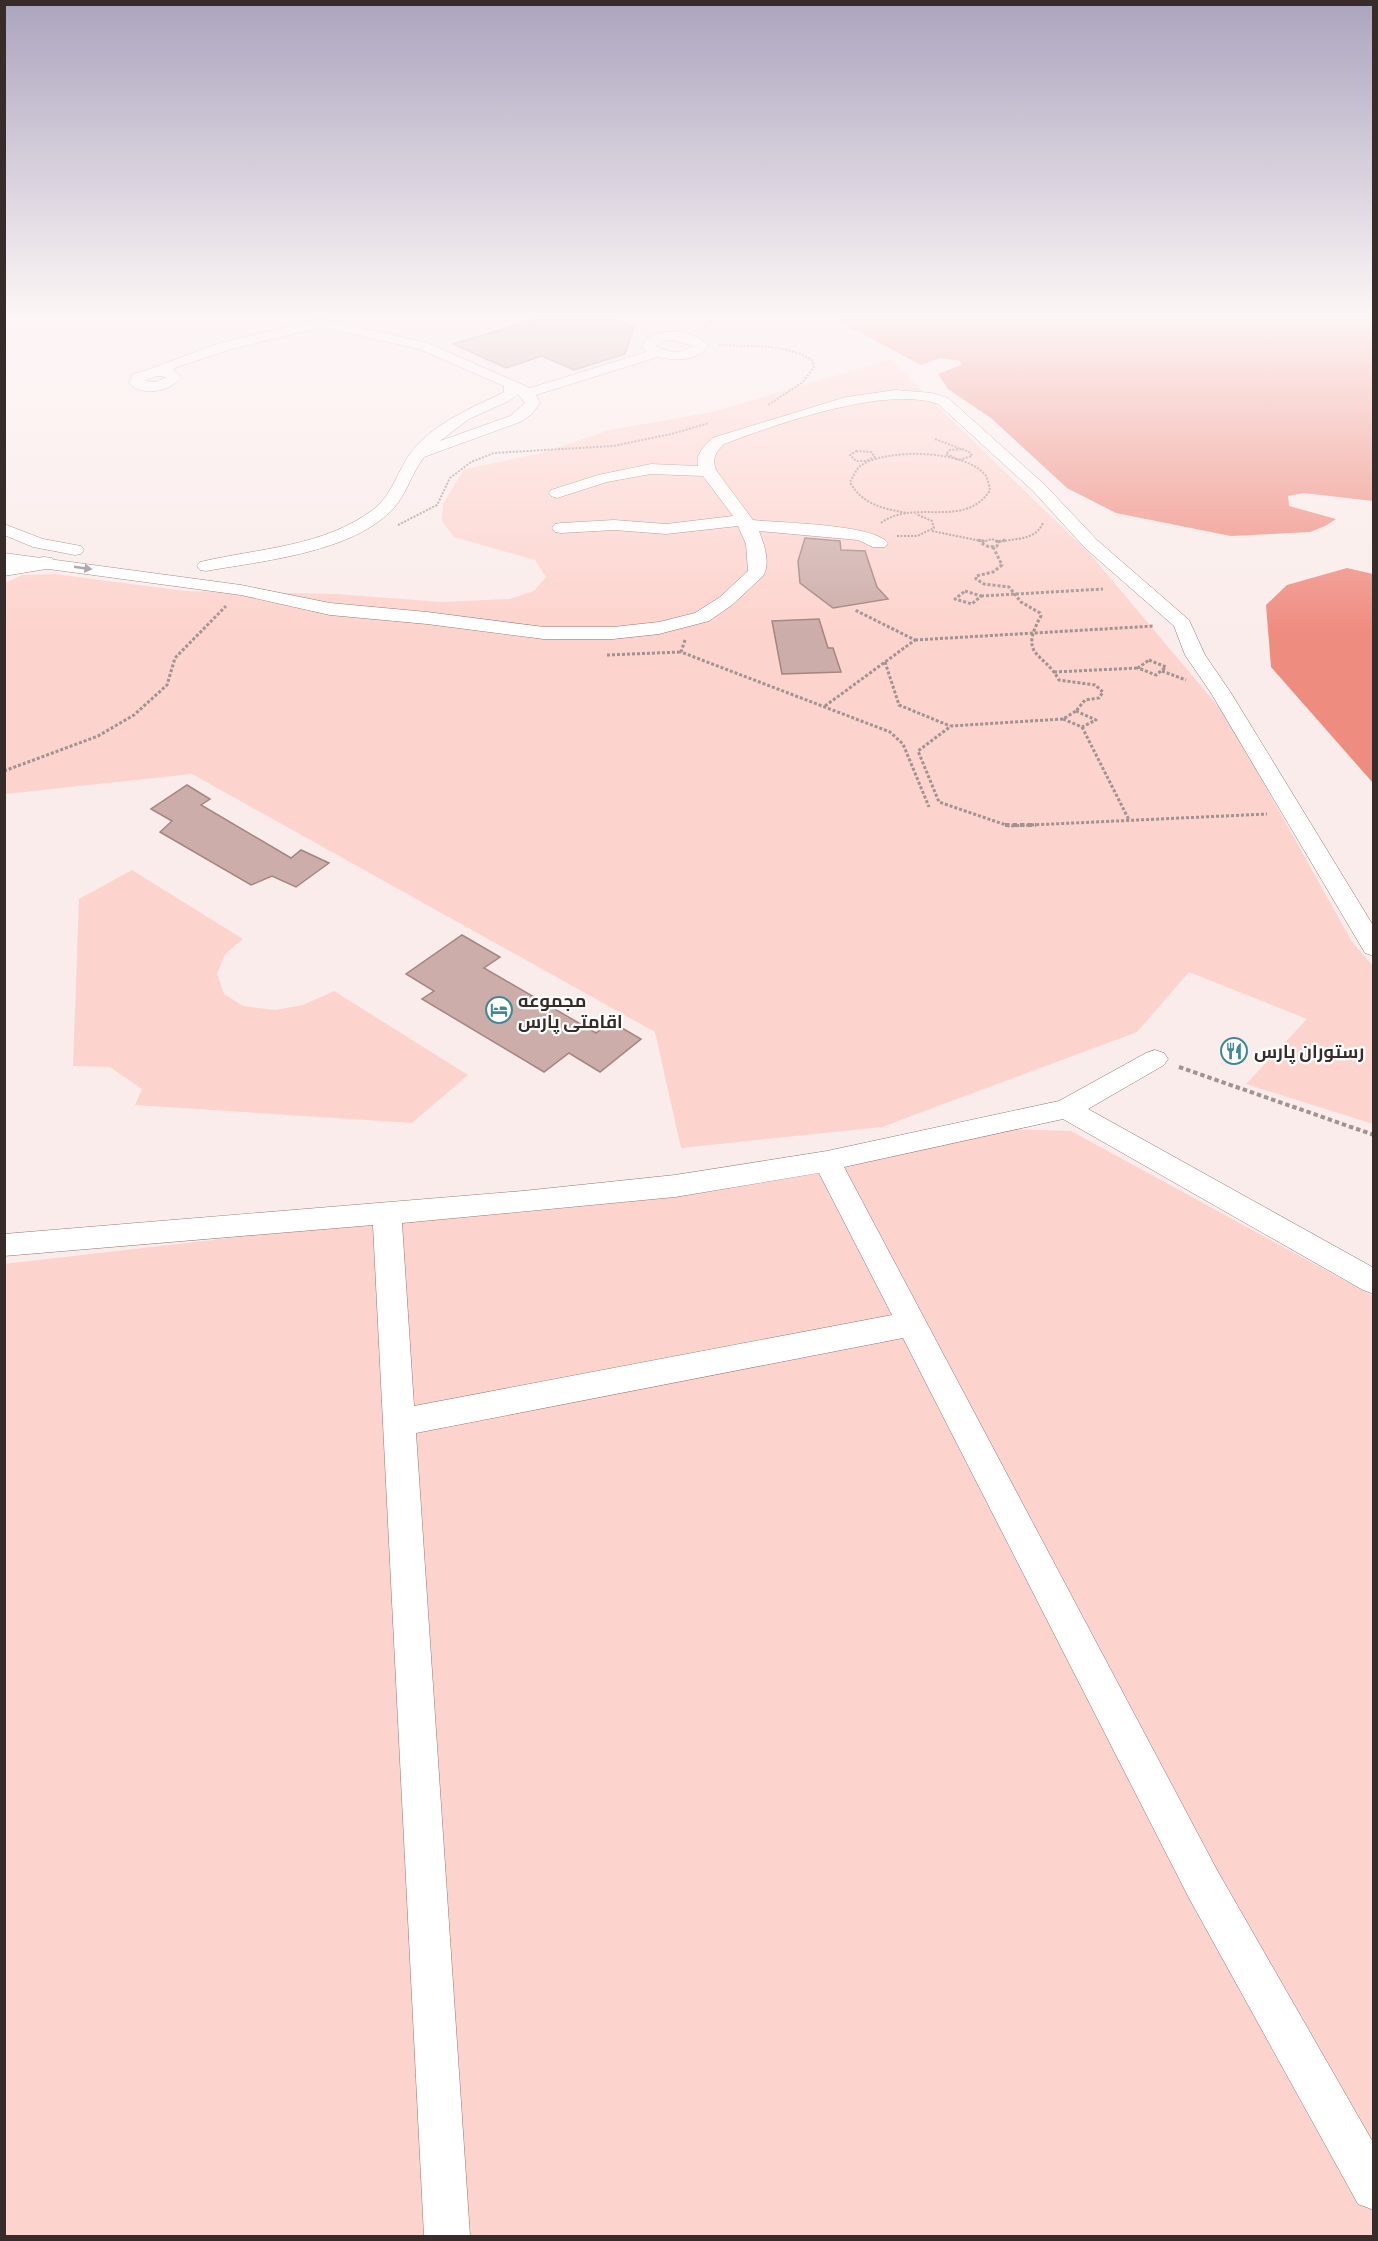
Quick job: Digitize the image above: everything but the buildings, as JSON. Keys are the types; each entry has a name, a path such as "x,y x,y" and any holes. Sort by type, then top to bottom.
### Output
{"main road":[{"path":"4,570 44,563"}],"street":[{"path":"206,566 300,547 364,523 382,511 394,498 418,454 453,423"},
{"path":"418,454 508,423"},
{"path":"4,558 242,590 330,609 544,633 613,633 659,628 702,617 726,602 757,572 757,548 745,522 708,471 705,461 708,451 718,441 774,423"},
{"path":"967,423 1031,480 1091,544 1182,624 1195,655 1221,693 1374,948"},
{"path":"557,493 604,478 651,469 708,471"},
{"path":"561,528 614,525 666,529 745,522 862,535 883,534"},
{"path":"4,529 39,543 88,551"},
{"path":"184,563 206,566 236,576 242,590"},
{"path":"4,1245 387,1214 675,1186 827,1161 1066,1109 1155,1059"},
{"path":"1066,1109 1374,1282"},
{"path":"827,1161 1203,1884 1374,2188"},
{"path":"387,1214 447,2236"},
{"path":"400,1422 911,1324"}],"path":[{"path":"390,529 437,505 450,478 471,462 494,453 613,446 671,434 711,423"},
{"path":"936,439 968,451 972,456 965,460 952,459 914,454 871,460 856,461 850,454 856,451 871,452 875,457 871,460 857,468 852,475 850,482 853,489 876,505 907,513 941,513 963,510 980,502 989,493 989,482 981,472 952,459 946,454 962,449"},
{"path":"907,513 886,516 881,523 883,534 912,537 931,531 981,541 992,539 998,542"},
{"path":"916,514 932,521 934,528 931,531"},
{"path":"993,547 998,542 1035,534 1044,525 1039,517"},
{"path":"981,541 985,546 993,547"},
{"path":"993,547 1002,565 993,572 976,576 976,579 984,584 1009,587 1021,602 1040,613 1041,616 1032,632 1035,655 1054,672 1059,680 1095,685 1103,692 1099,698 1085,700 1076,711 1063,719"},
{"path":"981,596 972,603 955,598 965,591 981,596 1103,589"},
{"path":"4,771 98,736 134,715 167,685 175,658 242,590"},
{"path":"855,610 915,640 1182,624"},
{"path":"677,624 685,634 681,652 898,737 929,807"},
{"path":"824,707 915,640"},
{"path":"1054,672 1138,668 1156,675 1166,667 1149,660 1138,668"},
{"path":"885,662 899,705 951,726 1063,719 1082,727 1129,820"},
{"path":"1076,711 1096,720 1082,727"},
{"path":"951,726 918,751 939,802 1009,826 1292,813"},
{"path":"1155,1059 1374,1135"}],"shaded area":[{"path":"652,423 954,423 1090,554 1227,717 1352,942 1373,966 1373,1124 1246,1084 1307,1019 1189,972 1137,1032 882,1127 681,1148 655,1032 192,774 5,794 5,583 22,575 55,574 185,591 337,594 441,602 509,599 534,591 546,577 535,560 454,537 442,521 443,504 464,469 538,454 610,430"},
{"path":"996,423 1373,423 1373,501 1304,493 1288,496 1289,506 1336,519 1310,532 1231,536 1116,513 1067,488"},
{"path":"1347,568 1373,574 1373,783 1271,667 1266,605 1287,585"},
{"path":"132,870 243,939 225,954 217,974 224,994 243,1006 275,1010 303,1005 334,991 468,1075 412,1123 135,1105 142,1089 110,1067 73,1066 79,899"},
{"path":"1008,1129 1071,1131 1373,1296 1373,2236 5,2236 4,1264 831,1169"}],"place":[{"name":"مجموعه اقامتی پارس","path":"499,1010"},
{"name":"رستوران پارس","path":"1234,1051"}]}
